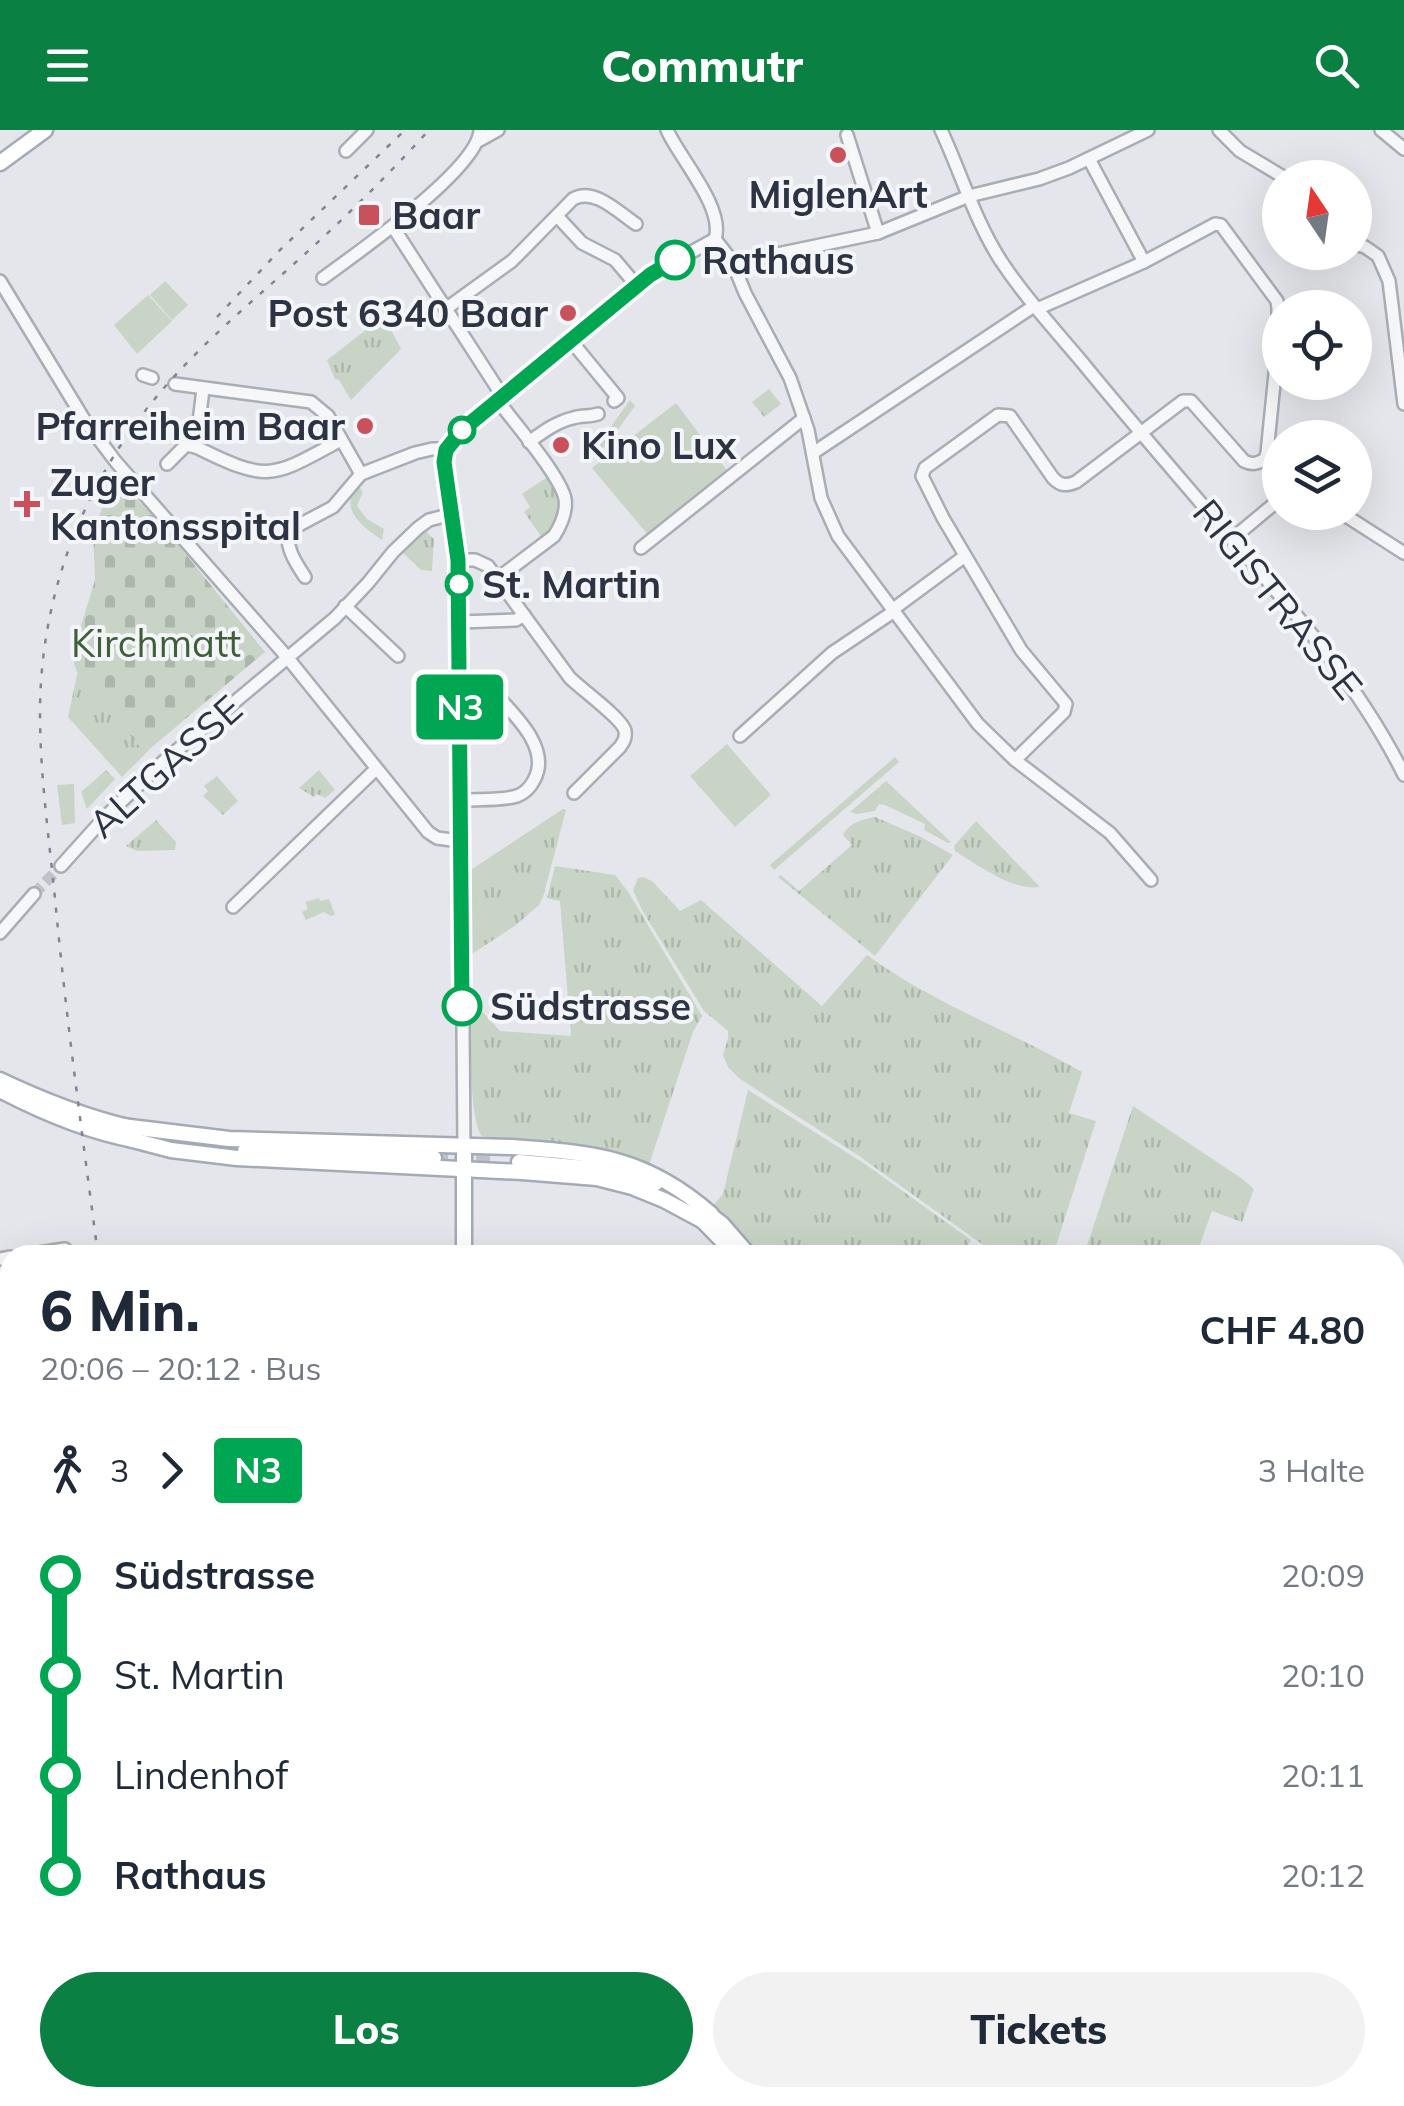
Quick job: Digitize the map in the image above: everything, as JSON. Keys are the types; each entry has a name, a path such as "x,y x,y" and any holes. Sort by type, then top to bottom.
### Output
{"main road":[{"path":"0,163 46,130"},
{"path":"0,1080 40,1100 171,1150 237,1158 597,1178 632,1187 708,1218"},
{"path":"0,1090 100,1132 558,1150 622,1161 676,1186 739,1245"},
{"path":"125,1132 267,1150 434,1158"},
{"path":"464,1147 464,1245"},
{"path":"494,1161 570,1165 621,1174 708,1218 728,1245"}],"street":[{"path":"346,151 367,130"},
{"path":"323,278 393,226 472,153 480,135 498,130"},
{"path":"464,1147 460,622 458,560 445,473 446,450 462,430 637,286 662,267 714,239 718,230 715,214 667,130"},
{"name":"RIGISTRASSE","path":"941,130 988,240 1036,307 1323,648 1363,704 1404,774"},
{"path":"732,261 878,233 969,196 1039,178 1089,159 1148,130"},
{"path":"1219,130 1240,151 1262,164"},
{"path":"1382,130 1404,149"},
{"path":"846,135 878,233"},
{"path":"813,453 1036,307 1144,262 1089,159"},
{"path":"446,308 512,261 573,200 586,194 636,224"},
{"path":"557,216 582,242 615,260 637,286"},
{"name":"RIGISTRASSE","path":"1140,432 1191,400 1244,461 1251,464 1265,460 1278,344 1277,301 1221,225 1201,231 1144,262"},
{"path":"393,226 510,418 560,484 566,510 554,536 497,578"},
{"path":"714,239 732,261 790,378 804,418 819,490 838,536 978,724 1015,760 1110,833 1152,880"},
{"path":"1372,252 1390,281 1404,404"},
{"path":"1390,281 1403,278"},
{"path":"0,281 90,428 141,492 287,658 428,832 436,838 460,841"},
{"path":"572,342 616,400"},
{"path":"175,384 311,402 328,416 361,474"},
{"path":"196,447 203,389"},
{"path":"529,442 561,421 598,414"},
{"path":"1015,760 1064,712 1066,704 1022,650 965,556 922,476 925,468 998,415 1010,416 1054,478 1066,486 1140,432"},
{"path":"641,548 804,418"},
{"path":"167,464 186,445 254,472 284,470 341,440"},
{"path":"306,578 289,546 288,531 334,507 361,474 414,453 432,448 446,450"},
{"name":"ALTGASSE","path":"61,866 149,776 346,606 423,524 452,514"},
{"path":"1232,539 1262,514"},
{"path":"1368,530 1404,553"},
{"path":"740,736 832,653 965,556"},
{"path":"458,560 483,562 570,678 621,721 625,738 620,747 574,793"},
{"path":"346,606 398,656"},
{"path":"460,622 516,620 524,615"},
{"path":"460,702 488,686 529,734 538,761 533,783 525,792 512,798 461,800"},
{"path":"232,907 376,769"},
{"path":"1,929 34,894"}],"green space":[{"path":"852,185 857,201 816,213 811,197"},
{"path":"165,281 188,305 172,320 150,295"},
{"path":"148,295 172,321 137,354 114,325"},
{"path":"375,323 391,330 401,349 351,400 327,360"},
{"path":"769,389 781,404 764,417 752,402"},
{"path":"630,400 635,406 606,446 585,461 581,456 607,432"},
{"path":"676,403 728,472 649,536 592,468"},
{"path":"549,476 560,509 555,524 543,539 524,512 530,507 522,494"},
{"name":"Kirchmatt","path":"115,479 159,521 265,652 145,753 77,672 74,663 95,580 93,530"},
{"path":"358,486 363,492 357,506 367,519 384,529 382,540 360,523 352,510 352,494"},
{"path":"423,529 434,539 432,571 421,570 400,550"},
{"path":"79,666 149,750 122,777 68,717"},
{"path":"727,744 771,795 735,827 690,776"},
{"path":"895,757 899,762 774,870 770,865"},
{"path":"106,770 115,779 87,809 81,792"},
{"path":"319,770 335,790 325,798 317,794 314,797 299,788"},
{"path":"217,776 238,801 223,815 203,796 208,791 204,786"},
{"path":"886,781 951,842 885,805 879,804 875,811 850,812"},
{"path":"74,784 75,823 62,825 57,785"},
{"path":"566,810 539,905 472,954 469,871"},
{"path":"875,817 953,855 875,956 778,877 781,875 799,891 852,845 843,835 849,827"},
{"path":"156,820 176,842 175,850 137,851 126,846"},
{"path":"976,821 1040,887 1006,881 955,851 954,846"},
{"path":"555,866 615,875 702,1016 693,1032 649,1165 600,1151 495,1141 481,1135 477,1124 471,1070 471,999 500,1031 571,1036 560,901 547,898"},
{"path":"643,877 652,881 680,911 701,900 822,1006 867,955 946,1003 1082,1072 1069,1113 1096,1121 1056,1245 983,1245 859,1156 740,1079 723,1055 728,1031 704,1011 633,890 638,878"},
{"path":"329,899 335,915 324,912 306,920 302,912 308,909 305,902"},
{"path":"748,1090 865,1164 971,1240 968,1245 748,1245 712,1207 723,1194"},
{"path":"1133,1106 1254,1189 1242,1222 1212,1211 1200,1245 1087,1245"}],"tunnel":[{"path":"34,894 61,866"},
{"path":"434,1158 494,1161"}],"railway":[{"path":"217,317 280,250 405,130"},
{"path":"97,1245 65,996 42,762 42,671 56,590 68,551 102,475 149,406 205,345 338,223 429,130"}],"bus line":[{"name":"N3","path":"462,1006 458,545 445,478 446,450 462,430 650,275 675,260"}],"place":[{"name":"MiglenArt","path":"838,155"},
{"name":"Baar","path":"369,215"},
{"name":"Rathaus","path":"675,260"},
{"name":"Post 6340 Baar","path":"568,313"},
{"name":"Pfarreiheim Baar","path":"365,426"},
{"name":"Kino Lux","path":"561,445"},
{"name":"Zuger Kantonsspital","path":"27,504"},
{"name":"St. Martin","path":"459,584"},
{"name":"Südstrasse","path":"462,1006"}]}
